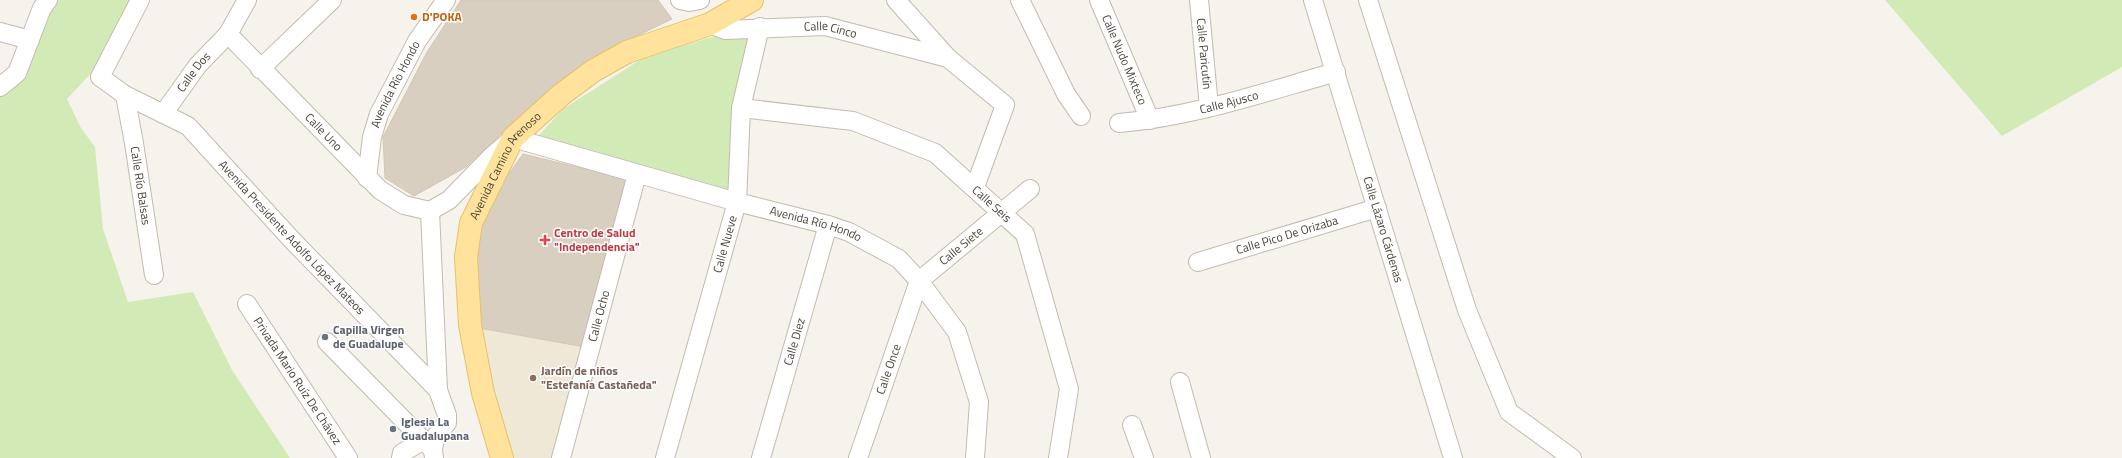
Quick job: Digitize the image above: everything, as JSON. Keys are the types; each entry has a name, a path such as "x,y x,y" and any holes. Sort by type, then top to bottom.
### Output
{"main road":[{"name":"Avenida Camino Arenoso","path":"502,458 483,393 470,325 466,257 471,223 514,138 562,94 593,71 627,52 710,24 750,0"}],"street":[{"path":"0,86 17,73 42,8 48,0"},
{"name":"Avenida Presidente Adolfo López Mateos","path":"140,0 100,77 125,95 188,126 292,240 438,390 447,415 447,423 435,437 430,450"},
{"name":"Calle Dos","path":"163,114 198,65 228,34 247,0"},
{"path":"260,69 332,0"},
{"name":"Avenida Río Hondo","path":"367,178 372,137 379,114 416,41 446,0"},
{"path":"680,0 689,2 700,0"},
{"path":"896,0 948,58 1005,105 975,187"},
{"path":"1020,0 1066,94 1081,116"},
{"name":"Calle Nudo Mixteco","path":"1099,0 1150,120"},
{"name":"Calle Paricutín","path":"1199,0 1209,107"},
{"name":"Calle Lázaro Cárdenas","path":"1313,0 1453,458"},
{"path":"1368,0 1467,310 1509,412 1572,458"},
{"name":"Calle Cinco","path":"710,24 725,30 760,27 825,26 948,58"},
{"name":"Calle Nueve","path":"665,458 737,202 741,108 760,27"},
{"path":"0,32 30,40"},
{"name":"Calle Uno","path":"228,34 260,69 380,190 404,205 430,211"},
{"name":"Calle Ajusco","path":"1119,123 1150,120 1209,107 1336,72"},
{"name":"Calle Río Balsas","path":"125,95 134,143 154,276"},
{"name":"Calle Seis","path":"741,108 853,121 935,153 1004,213 1025,234 1069,389 1058,458"},
{"path":"438,390 430,211 449,200 492,156 514,138"},
{"name":"Avenida Río Hondo","path":"514,138 737,202 828,225 849,232 899,259 919,281 957,332 979,402 976,458"},
{"name":"Calle Ocho","path":"561,458 637,174"},
{"name":"Calle Siete","path":"919,281 1004,213 1030,189"},
{"name":"Calle Pico De Orizaba","path":"1198,262 1377,208"},
{"name":"Calle Diez","path":"761,458 828,225"},
{"name":"Calle Once","path":"858,458 919,281"},
{"name":"Privada Mario Ruíz De Chávez","path":"247,304 348,458"},
{"path":"327,342 430,450"},
{"path":"1180,382 1200,458"},
{"path":"1132,425 1144,458"},
{"path":"402,458 402,452 430,450"}],"shaded area":[{"name":"Jardín de niños \"Estefanía Castañeda\"","path":"479,328 585,347 555,458 514,458 495,408"}],"green space":[{"path":"59,0 133,0 95,69 67,99 81,128 95,147 103,229 128,302 193,292 232,370 290,458 0,458 0,74 17,80 40,26"},
{"path":"1885,0 2122,0 2122,67 2002,136"},
{"path":"752,34 731,195 531,144 563,109 643,58 715,36"}],"building":[{"path":"461,0 658,0 672,19 606,51 535,102 466,167 414,196 385,178 383,137 427,52"},
{"name":"Centro de Salud \"Independencia\"","path":"523,154 630,180 585,347 479,328 472,258 480,222 492,197"}],"place":[{"name":"D'POKA","path":"414,17"},
{"name":"Centro de Salud \"Independencia\"","path":"545,240"},
{"name":"Capilla Virgen de Guadalupe","path":"325,337"},
{"name":"Jardín de niños \"Estefanía Castañeda\"","path":"533,378"},
{"name":"Iglesia La Guadalupana","path":"393,429"}]}
